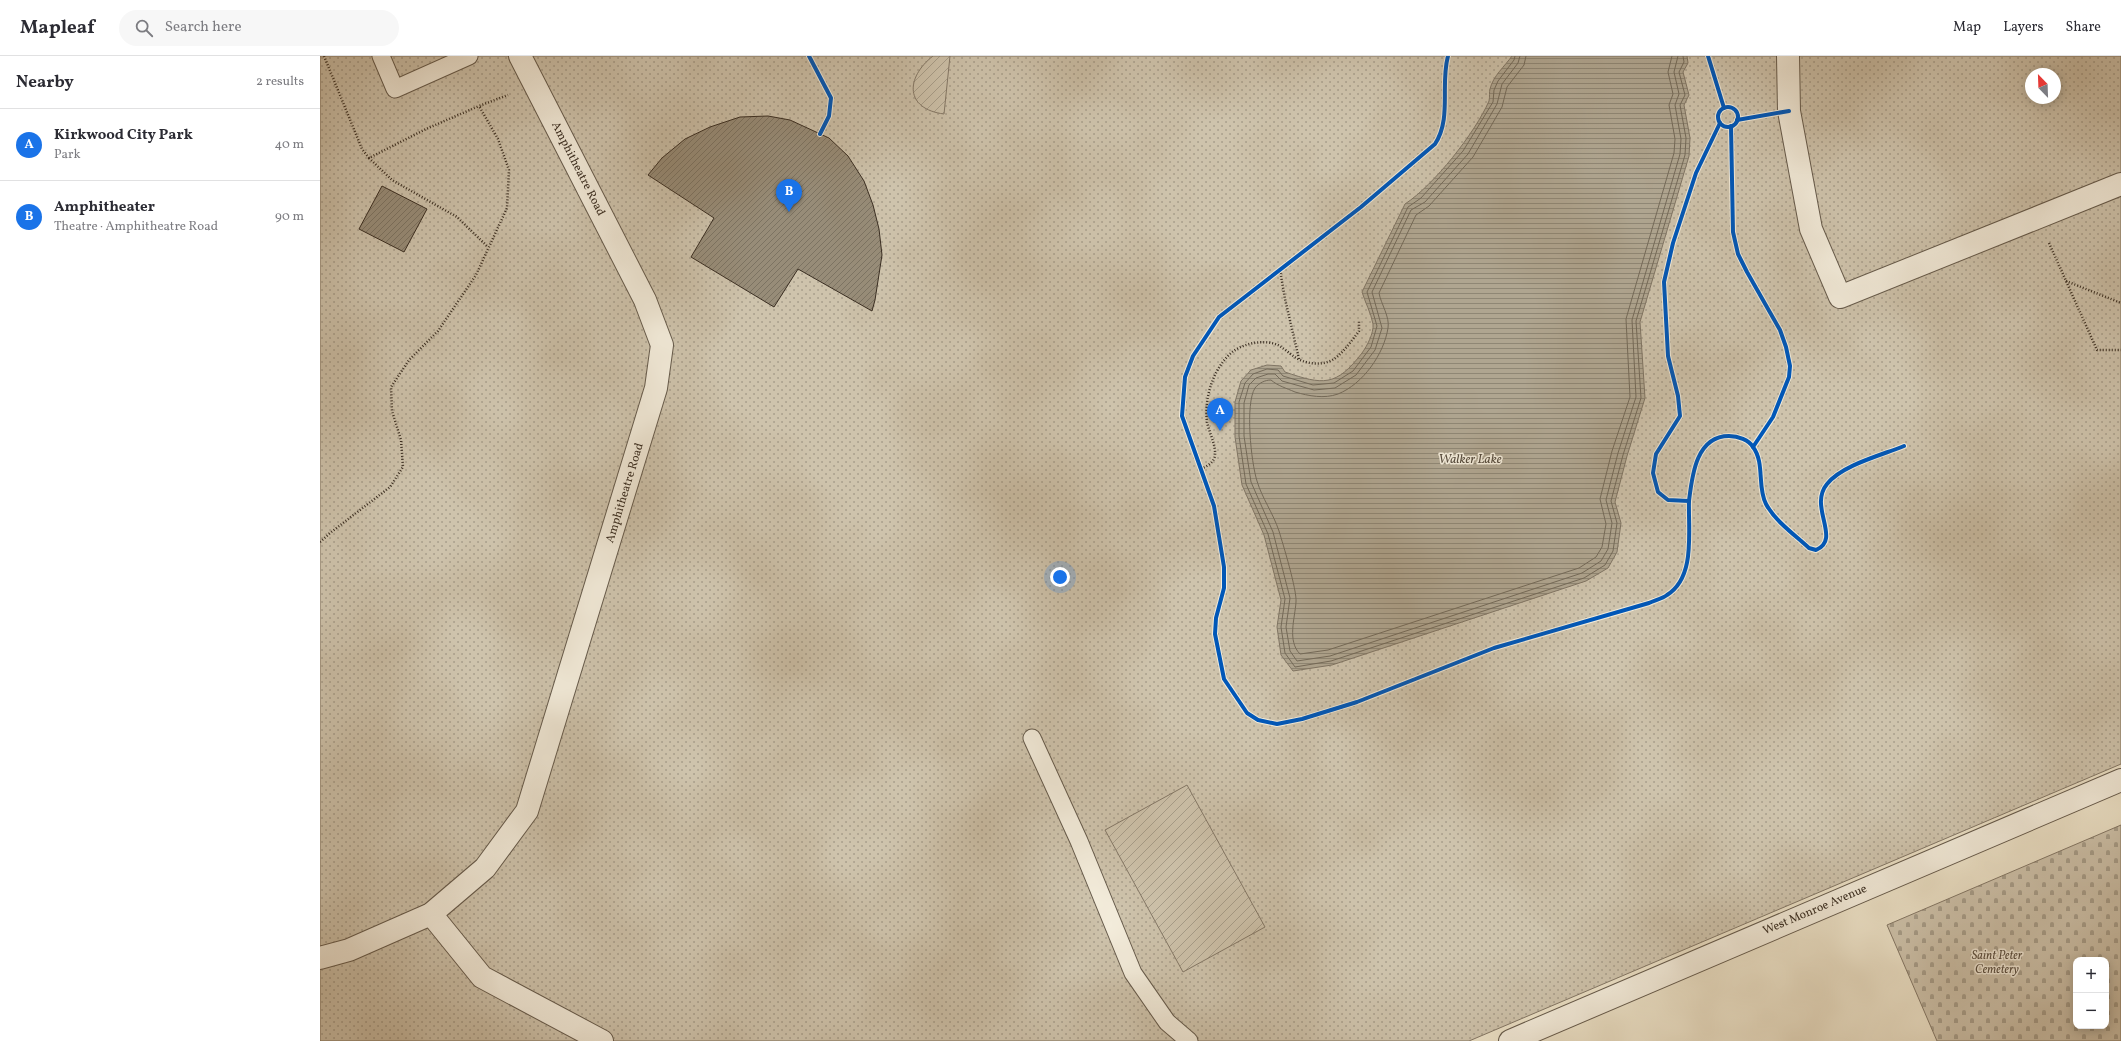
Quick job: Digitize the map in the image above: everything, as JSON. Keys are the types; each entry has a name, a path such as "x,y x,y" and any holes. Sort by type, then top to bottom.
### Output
{"street":[{"name":"Amphitheatre Road","path":"320,958 349,950 431,914 485,868 528,811 656,388 662,345 645,300 520,56"},
{"path":"1788,56 1789,111 1811,229 1840,296 2121,184"},
{"name":"West Monroe Avenue","path":"1510,1041 2121,780"},
{"path":"431,914 482,977 602,1041"}],"lane":[{"path":"381,56 395,89 469,56"},
{"path":"1032,738 1079,841 1133,973 1167,1022 1189,1041"}],"path":[{"path":"324,56 362,149 369,158 392,180 457,217 488,247"},
{"path":"369,158 420,132 534,84"},
{"path":"320,542 330,532 390,487 403,467 401,440 392,411 391,387 409,360 438,331 476,275 507,208 509,170 498,139 479,106"},
{"path":"2038,217 2097,350 2121,350"},
{"path":"1274,274 1286,265"},
{"path":"1280,270 1284,299 1299,360"},
{"path":"2066,281 2121,303"},
{"path":"1200,469 1212,463 1215,455 1207,421 1207,400 1213,380 1222,363 1232,352 1244,346 1259,342 1277,345 1299,360 1317,364 1329,362 1338,356 1359,330 1359,320"},
{"path":"1199,464 1202,474"}],"green space":[{"path":"320,56 2121,56 2121,764 1469,1041 320,1041"},
{"path":"933,56 950,56 944,114 931,111 922,106 916,99 913,91 917,74"},
{"path":"1187,785 1265,927 1183,972 1105,830"},
{"name":"Saint Peter Cemetery","path":"2121,825 2121,1041 1937,1041 1887,925"}],"water":[{"name":"Walker Lake","path":"1512,56 1687,56 1688,63 1683,72 1689,95 1684,105 1690,138 1689,156 1640,322 1645,398 1627,456 1615,502 1621,523 1617,552 1608,568 1586,581 1332,665 1293,671 1281,655 1277,627 1281,600 1264,535 1242,485 1235,437 1235,402 1241,381 1251,370 1267,365 1281,366 1285,372 1309,379 1319,381 1328,380 1344,372 1353,364 1366,347 1373,328 1371,316 1362,292 1405,204 1441,171 1464,143 1483,114 1489,101 1490,90 1494,80"}],"building":[{"path":"768,116 790,120 829,138 848,156 864,181 873,205 879,229 882,255 872,311 798,269 774,307 691,257 714,218 648,175 662,158 685,139 710,127 740,117"},
{"path":"382,186 427,209 404,252 359,229"}],"cycle path":[{"path":"809,56 831,98 829,116 820,134"},
{"path":"1448,56 1445,78 1443,123 1435,144 1361,207 1219,317 1193,356 1185,377 1182,416 1214,506 1224,567 1224,588 1216,618 1215,634 1224,679 1247,713 1258,720 1277,724 1302,719 1357,702 1494,648 1649,603 1665,596 1676,587 1683,577 1688,552 1689,501 1668,500 1658,492 1653,473 1656,454 1680,416 1678,396 1668,356 1664,282 1673,243 1696,173 1720,123"},
{"path":"1708,56 1724,108"},
{"path":"1728,107 1735,110 1738,117 1735,124 1728,127 1721,124 1718,117 1721,110 1728,107"},
{"path":"1737,120 1789,111"},
{"path":"1731,126 1733,232 1738,254 1780,330 1786,347 1790,366 1789,377 1773,417 1753,447"},
{"path":"1689,501 1694,469 1703,450 1709,443 1718,438 1729,436 1743,439 1749,442 1757,453 1763,497 1766,504 1780,522 1809,548 1816,550 1823,545 1826,538 1821,502 1822,493 1827,484 1842,471 1852,466 1904,446"}],"place":[{"name":"Amphitheater","path":"789,212"},
{"name":"Kirkwood City Park","path":"1220,431"}]}
